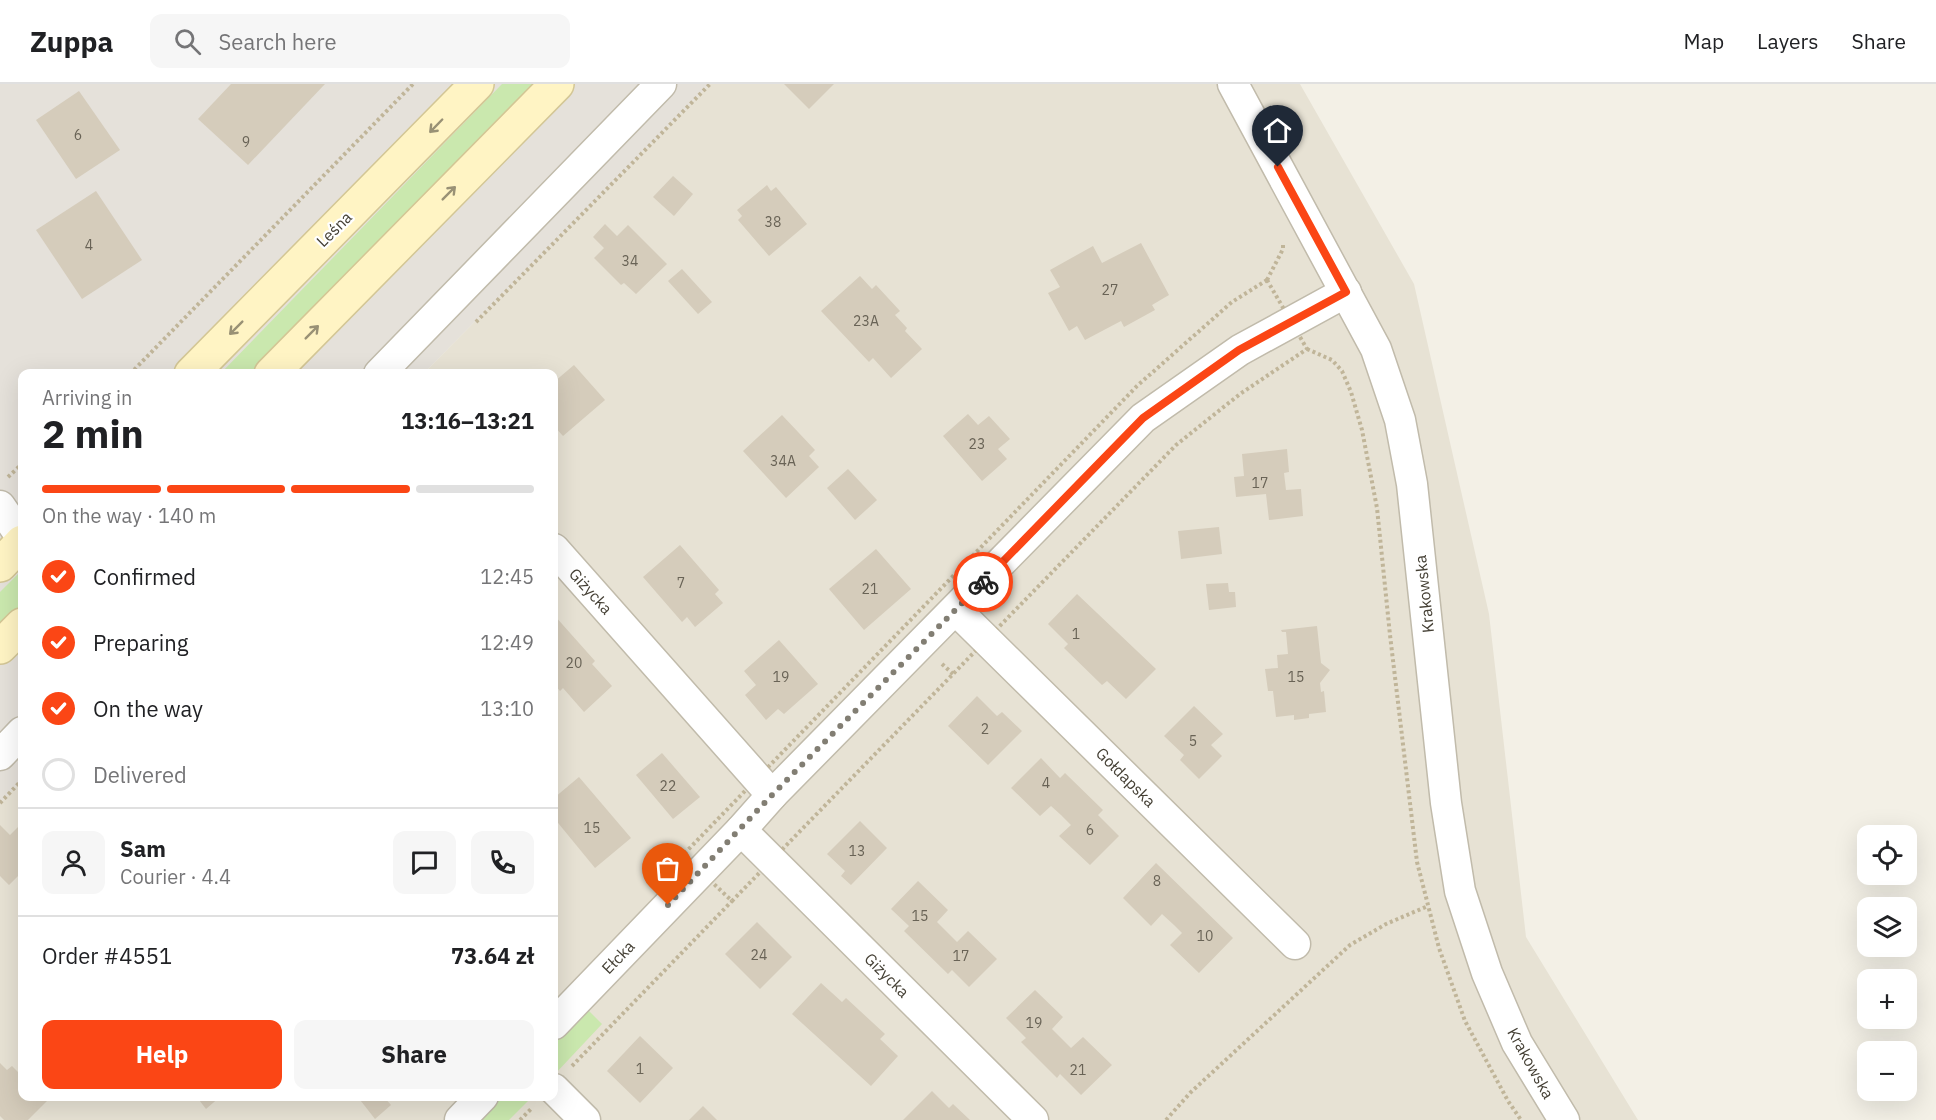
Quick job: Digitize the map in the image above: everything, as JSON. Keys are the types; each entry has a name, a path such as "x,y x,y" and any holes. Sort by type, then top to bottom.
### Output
{"main road":[{"name":"Leśna","path":"195,369 477,84"},
{"path":"276,369 557,84"},
{"path":"0,565 18,545"},
{"path":"0,647 18,629"}],"street":[{"path":"390,369 661,84"},
{"name":"Krakowska","path":"1233,84 1376,348 1400,420 1412,484 1446,803 1460,891 1487,973 1517,1043 1564,1120"},
{"name":"Ełcka","path":"558,1020 772,795 1143,418 1239,350 1346,292"},
{"path":"0,506 18,534"},
{"name":"Giżycka","path":"558,554 772,795"},
{"name":"Gołdapska","path":"956,610 1295,944"},
{"path":"0,755 18,736"},
{"name":"Giżycka","path":"741,830 1033,1120"},
{"path":"562,1079 585,1120"},
{"path":"460,1120 478,1101"}],"path":[{"path":"135,369 413,84"},
{"path":"475,322 710,84"},
{"path":"0,484 18,468"},
{"path":"0,803 18,784"},
{"path":"562,1079 732,901"},
{"path":"1166,1120 1190,1094 1350,945 1386,924 1428,906"}],"shaded area":[{"path":"0,84 710,84 428,369 18,369 18,784 0,803"},
{"path":"710,84 1300,84 1414,284 1489,614 1526,937 1638,1120 0,1120 0,803 18,784 18,1101 558,1101 558,369 428,369"}],"green space":[{"path":"502,84 536,84 257,369 225,369"},
{"path":"18,574 18,608 0,626 0,592"},
{"path":"586,1008 602,1024 558,1071 558,1039"},
{"path":"498,1101 528,1101 509,1120 479,1120"}],"building":[{"path":"231,84 325,84 248,165 198,119"},
{"path":"784,84 834,84 809,109"},
{"path":"79,91 120,150 76,179 36,120"},
{"path":"673,176 693,194 674,216 653,197"},
{"path":"767,185 771,191 776,187 807,224 769,256 738,220 742,216 737,210"},
{"path":"96,191 142,260 82,299 36,230"},
{"path":"605,224 617,236 628,225 667,264 636,294 624,283 621,285 594,258 604,248 593,237"},
{"path":"1141,243 1169,295 1152,305 1155,310 1124,327 1121,321 1085,340 1077,326 1069,331 1048,293 1060,287 1050,270 1093,246 1102,263"},
{"path":"682,269 712,302 698,314 668,281"},
{"path":"860,276 872,289 876,285 900,311 895,315 907,328 905,331 922,349 891,378 873,358 869,362 821,311"},
{"path":"574,365 605,400 563,436 558,430 558,379"},
{"path":"968,414 978,425 989,416 1010,439 998,449 1007,459 982,481 943,436"},
{"path":"782,415 815,450 809,456 819,467 786,498 743,451"},
{"path":"1287,449 1289,472 1284,473 1286,490 1301,489 1303,516 1269,520 1266,494 1236,497 1234,477 1244,476 1242,454"},
{"path":"848,469 877,500 855,520 827,488"},
{"path":"1219,527 1222,554 1181,559 1178,531"},
{"path":"680,545 719,590 715,594 723,603 695,627 687,617 682,622 643,577"},
{"path":"876,549 911,589 864,630 829,589"},
{"path":"1228,583 1229,592 1235,592 1236,607 1209,610 1206,584"},
{"path":"1077,594 1156,669 1126,699 1107,681 1102,685 1064,648 1068,644 1048,624"},
{"path":"558,619 595,661 592,664 612,686 584,712 563,688 560,691 558,689"},
{"path":"1317,626 1321,663 1330,670 1320,683 1321,692 1324,691 1326,712 1309,714 1309,718 1294,720 1294,715 1276,717 1273,691 1268,691 1265,669 1278,668 1277,655 1288,654 1286,632 1281,630"},
{"path":"779,640 818,684 784,714 778,709 766,720 745,695 756,685 744,671"},
{"path":"977,696 997,716 1002,712 1022,731 988,765 948,726"},
{"path":"1194,706 1223,734 1211,745 1222,756 1199,779 1180,760 1184,755 1164,736"},
{"path":"662,753 700,797 673,819 636,775"},
{"path":"1041,758 1060,778 1065,773 1103,810 1098,815 1119,836 1090,865 1059,836 1071,825 1061,815 1051,806 1040,816 1011,788"},
{"path":"579,777 631,838 595,868 558,823 558,795"},
{"path":"860,821 887,848 851,885 841,876 845,871 827,854"},
{"path":"0,825 10,835 18,827 18,876 9,885 0,876"},
{"path":"1156,863 1233,938 1199,973 1170,945 1182,933 1174,925 1162,914 1151,926 1123,898"},
{"path":"918,881 948,910 937,922 957,942 968,931 997,959 969,987 952,970 948,974 904,931 909,926 891,909"},
{"path":"757,922 792,957 760,989 725,954"},
{"path":"821,983 842,1002 846,998 885,1034 880,1039 898,1056 871,1086 792,1014"},
{"path":"1035,990 1063,1017 1052,1029 1071,1048 1083,1037 1112,1065 1081,1095 1060,1074 1057,1078 1021,1042 1026,1038 1006,1018"},
{"path":"640,1036 673,1068 640,1103 607,1071"},
{"path":"0,1063 7,1070 12,1066 18,1072 18,1101 47,1101 28,1120 4,1120 0,1116"},
{"path":"932,1091 949,1108 953,1104 970,1120 903,1120"},
{"path":"200,1101 215,1101 206,1109"},
{"path":"361,1101 387,1101 391,1105 375,1119"},
{"path":"703,1106 717,1120 689,1120"}],"way so far":[{"path":"668,905 772,795 983,582"}],"route":[{"path":"983,582 1143,418 1239,350 1346,292 1278,167"}]}
